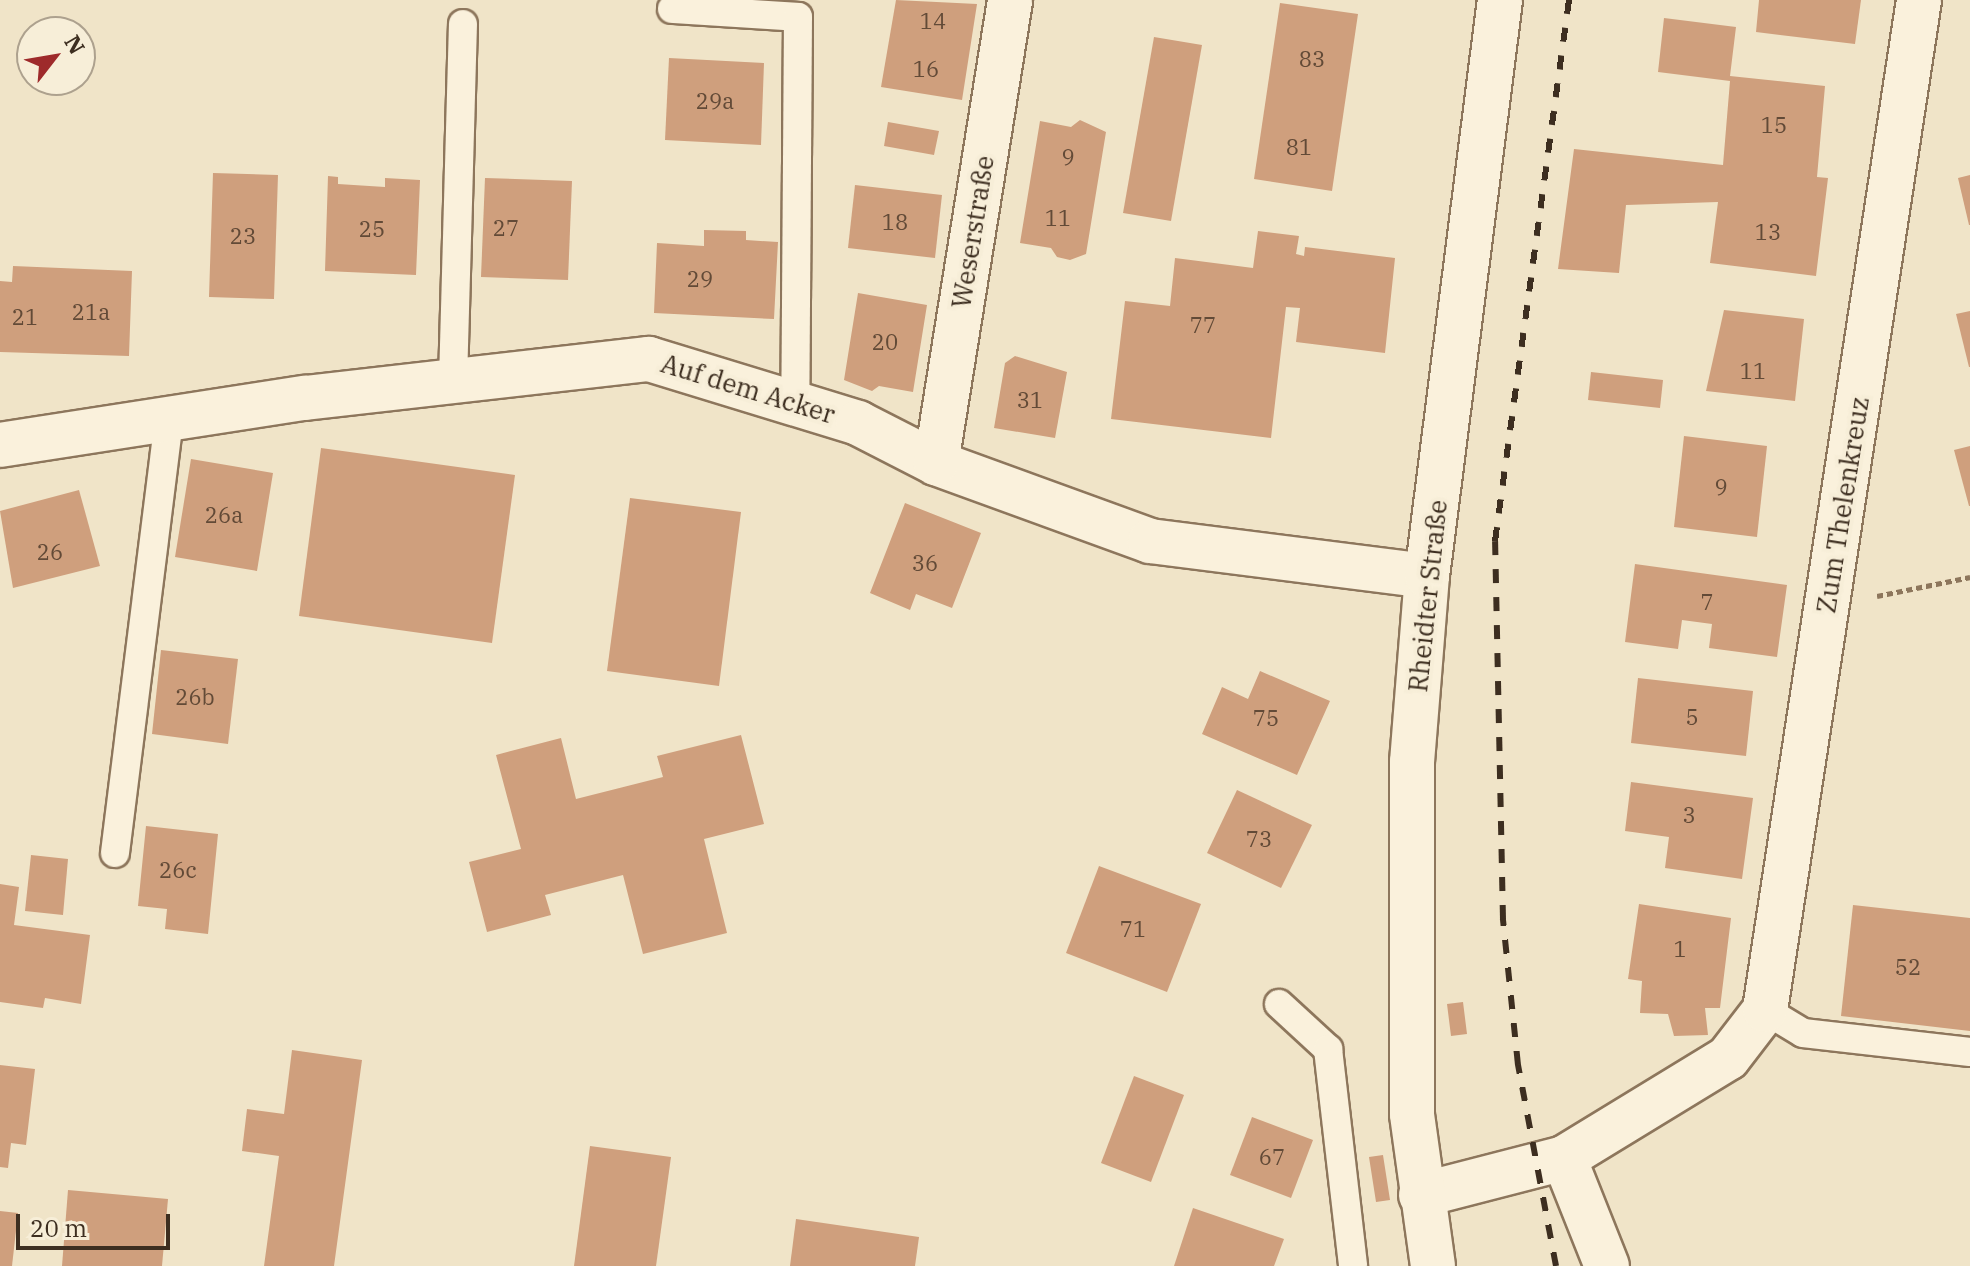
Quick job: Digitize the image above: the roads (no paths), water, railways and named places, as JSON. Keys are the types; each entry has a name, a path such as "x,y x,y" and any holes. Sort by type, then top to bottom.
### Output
{"street":[{"name":"Weserstraße","path":"936,463 1010,0"},
{"name":"Rheidter Straße","path":"1433,1266 1421,1195 1409,979 1412,762 1427,576 1500,0"},
{"name":"Zum Thelenkreuz","path":"1765,1010 1919,0"},
{"name":"Auf dem Acker","path":"0,445 453,381 649,359 858,423 936,463 1150,541 1427,576"},
{"path":"1421,1195 1564,1158 1728,1058 1765,1010"},
{"path":"1564,1158 1607,1266"}],"lane":[{"path":"672,9 798,17 795,403"},
{"path":"453,381 463,24"},
{"path":"115,853 169,419"},
{"path":"1279,1004 1328,1049 1353,1266"},
{"path":"1765,1010 1803,1033 1970,1052"}],"railway":[{"path":"1556,1266 1518,1065 1503,919 1495,541 1569,0"}]}
